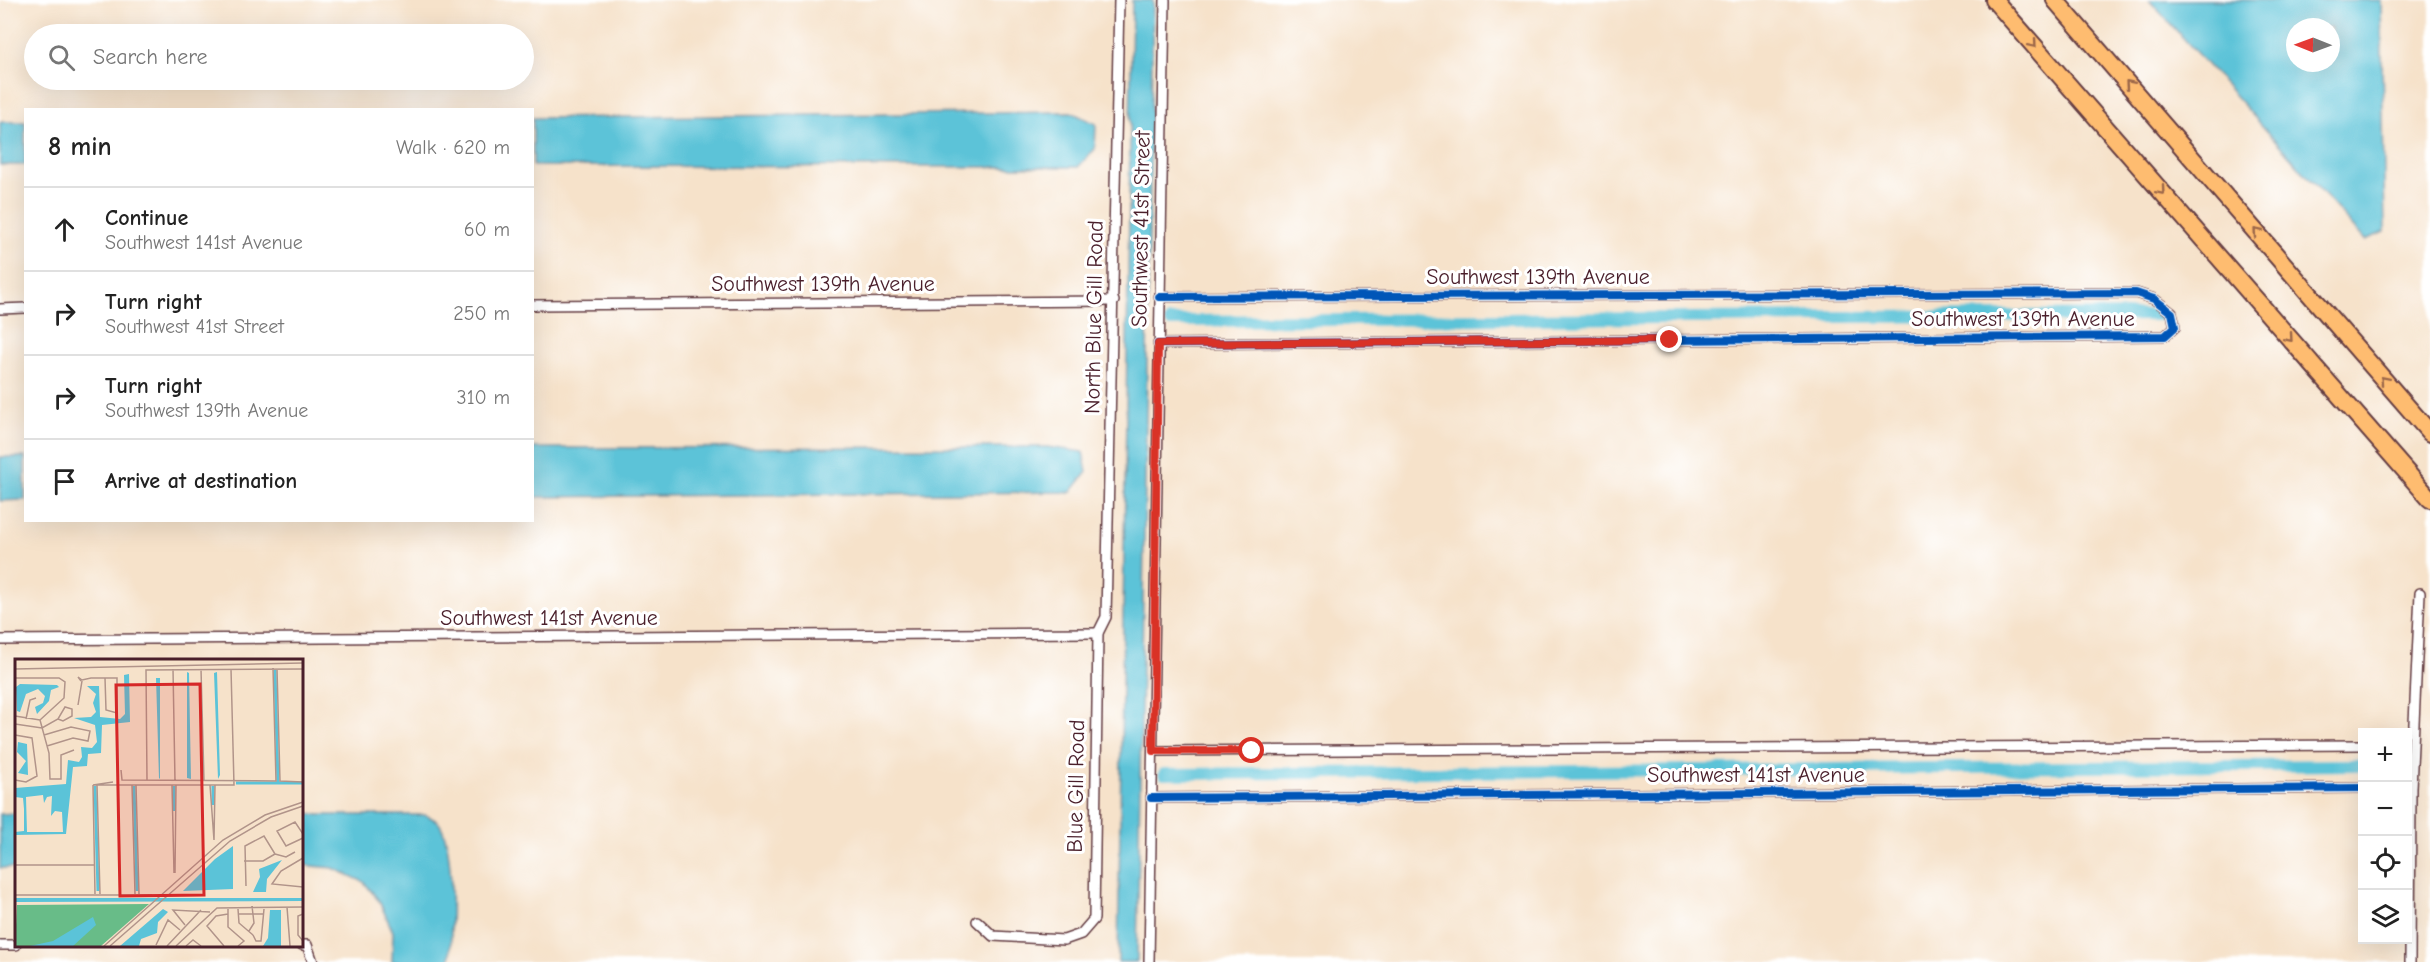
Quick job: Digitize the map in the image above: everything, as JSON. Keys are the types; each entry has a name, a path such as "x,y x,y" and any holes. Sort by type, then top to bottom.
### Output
{"highway":[{"path":"1994,0 2426,494"},
{"path":"2055,0 2426,429"}],"street":[{"name":"North Blue Gill Road","path":"1098,633 1106,617 1119,0"},
{"name":"Southwest 41st Street","path":"1149,962 1165,0"},
{"name":"Southwest 139th Avenue","path":"1158,344 2165,336 2175,327 2172,313 2154,299 2136,293 1159,297"},
{"name":"Southwest 139th Avenue","path":"534,305 1114,301"},
{"path":"0,309 24,309"},
{"path":"2411,728 2420,593"},
{"name":"Southwest 141st Avenue","path":"0,640 1098,633"},
{"name":"Blue Gill Road","path":"977,921 993,936 1064,940 1081,934 1094,919 1098,633"},
{"name":"Southwest 141st Avenue","path":"1153,751 2358,745"},
{"name":"Southwest 141st Avenue","path":"1151,798 2358,788"},
{"path":"2409,836 2410,962"},
{"path":"304,945 314,962"}],"water":[{"path":"1132,0 1153,0 1137,962 1118,962"},
{"path":"2149,0 2381,0 2385,232 2365,240"},
{"path":"1071,112 1096,124 1095,149 1078,167 534,166 534,118"},
{"path":"0,122 24,122 24,165 0,165"},
{"path":"1047,447 1083,452 1087,472 1071,492 534,497 534,448"},
{"path":"0,457 24,457 24,500 0,501"},
{"path":"303,812 319,815 426,815 438,822 448,848 450,867 450,962 392,962 393,932 379,901 364,882 333,868 303,865"},
{"path":"15,813 15,868 0,868 0,814"}],"waterway":[{"path":"1170,321 2161,315"},
{"path":"1164,774 2358,765"}],"cycle path":[{"path":"1158,344 2165,336 2175,327 2172,313 2154,299 2136,293 1159,297"},
{"path":"1151,798 2358,788"}],"route":[{"path":"1252,751 1153,751 1158,344 1670,340"}]}
